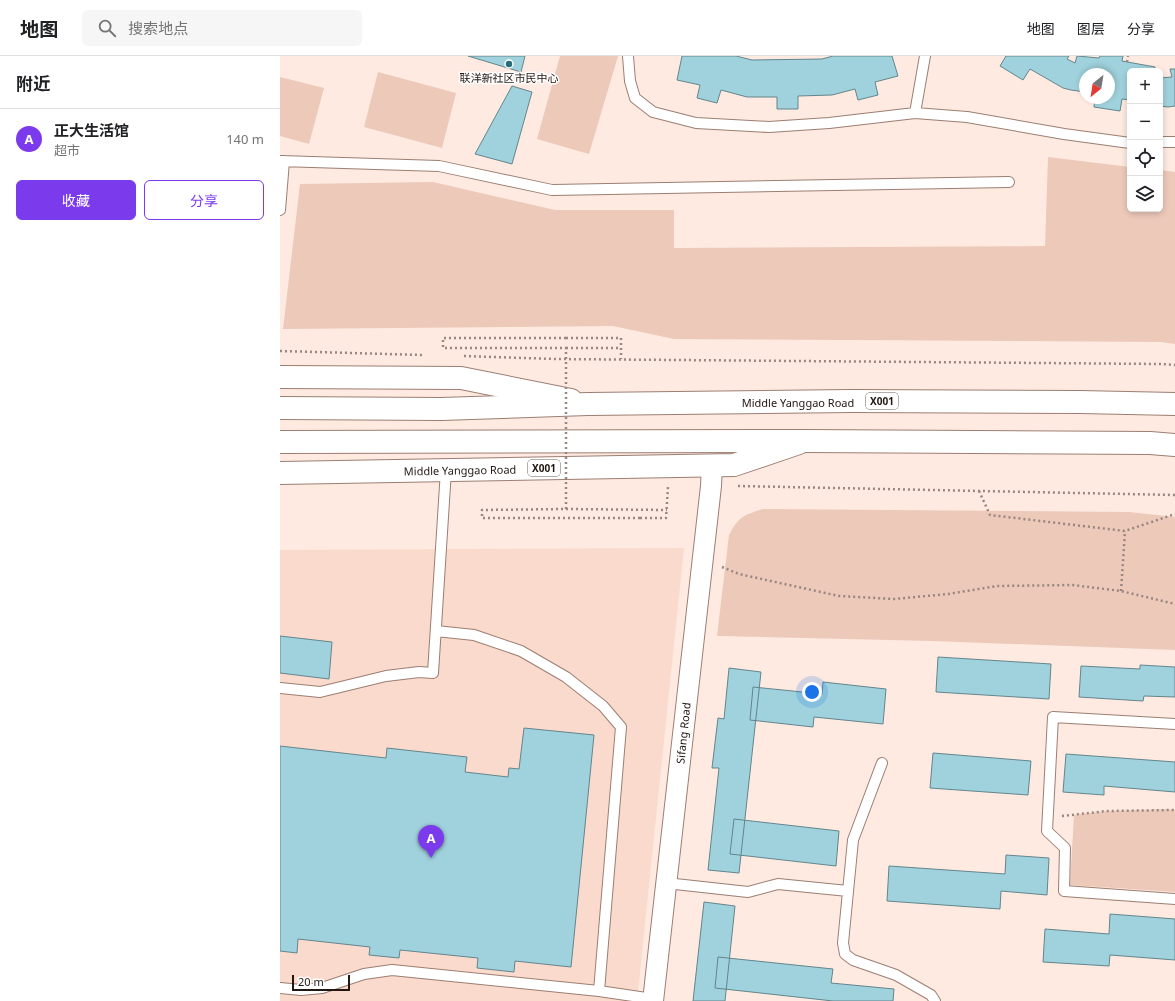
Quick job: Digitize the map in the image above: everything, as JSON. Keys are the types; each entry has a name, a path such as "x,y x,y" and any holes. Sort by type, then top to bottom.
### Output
{"main road":[{"name":"Middle Yanggao Road","path":"280,377 461,378 588,404"},
{"name":"Middle Yanggao Road","path":"280,408 441,408 588,404 868,401 1175,404"},
{"name":"Middle Yanggao Road","path":"280,442 805,441 1175,444"},
{"name":"Middle Yanggao Road","path":"280,472 734,465 805,441"}],"street":[{"name":"Sifang Road","path":"653,1000 712,465"}],"lane":[{"path":"628,56 630,81 635,98 653,112 696,123 770,127 829,123 914,113 967,117 1064,134 1127,143"},
{"path":"914,113 925,56"},
{"path":"1163,142 1175,142"},
{"path":"280,210 282,161 439,166 552,190 1009,182"},
{"path":"280,688 320,692 386,676 419,672 433,673 446,470"},
{"path":"436,631 474,634 522,651 566,677 604,706 621,727 598,991"},
{"path":"1175,724 1053,717 1047,831 1065,848 1064,891 1175,899"},
{"path":"882,763 853,840 842,943 845,954 853,960 896,975 931,995 935,1001"},
{"path":"666,883 748,892 778,884 848,891"},
{"path":"280,988 301,990 322,988 364,974 392,970 598,991 653,1000"}],"path":[{"path":"1127,62 1128,56"},
{"path":"621,348 443,348 443,338 621,338 621,348 621,359"},
{"path":"566,348 566,509"},
{"path":"280,351 428,355"},
{"path":"460,356 1175,365"},
{"path":"667,510 482,510 482,518 666,518 667,510 668,487"},
{"path":"979,490 990,515 1125,531 1175,514"},
{"path":"1122,591 1125,531"},
{"path":"702,560 739,574 839,596 894,599 948,594 1004,586 1073,585 1122,591 1175,604"},
{"path":"1048,818 1107,811 1175,810"}],"shaded area":[{"path":"560,56 618,56 589,154 537,139"},
{"path":"378,72 456,93 442,148 364,127"},
{"path":"280,77 324,88 309,144 280,136"},
{"path":"1048,157 1127,167 1127,212 1163,212 1163,170 1175,172 1175,344 1161,342 674,339 613,326 283,329 300,184 433,182 555,210 674,210 674,248 1045,246"},
{"path":"763,509 1129,512 1175,517 1175,650 932,641 717,636 729,535 739,520 751,513"},
{"path":"684,548 637,1001 280,1001 280,550"},
{"path":"1175,810 1175,892 1070,885 1074,815 1107,811"}],"building":[{"name":"联洋新社区市民中心","path":"468,56 525,56 521,72"},
{"path":"682,56 736,56 752,60 822,59 833,56 892,56 898,76 875,82 878,95 858,100 855,89 832,95 798,96 798,109 777,109 777,97 747,97 721,90 717,103 697,98 700,85 677,80"},
{"path":"1006,56 1069,56 1067,59 1075,63 1077,56 1099,58 1100,56 1123,56 1122,61 1155,68 1127,68 1127,100 1122,99 1120,111 1094,107 1094,104 1115,104 1115,68 1079,68 1079,91 1063,88 1030,69 1023,80 1000,66"},
{"path":"1170,69 1175,69 1175,106 1163,106 1163,78 1172,77"},
{"path":"512,86 532,92 512,164 475,154"},
{"path":"280,636 332,642 329,679 280,673"},
{"path":"938,657 1051,664 1049,699 936,692"},
{"path":"1140,665 1175,667 1175,697 1144,696 1143,701 1079,697 1081,666 1140,669"},
{"path":"729,668 761,672 739,873 708,870 719,768 712,768 718,718 724,719"},
{"path":"823,682 886,689 883,724 814,717 813,727 750,720 753,687 822,694"},
{"path":"524,728 594,735 571,967 515,961 514,972 477,968 478,958 400,950 399,958 369,955 370,947 298,939 297,953 280,951 280,746 386,758 387,748 467,757 465,772 508,777 509,768 519,769"},
{"path":"933,753 1031,761 1028,795 930,788"},
{"path":"1066,754 1175,762 1175,792 1104,786 1104,795 1063,792"},
{"path":"734,819 839,831 836,866 730,854"},
{"path":"1006,855 1049,858 1047,895 1001,891 1000,909 887,901 889,866 1005,874"},
{"path":"704,902 735,906 725,1001 693,1001"},
{"path":"1110,914 1175,919 1175,960 1110,955 1109,966 1043,962 1045,929 1109,934"},
{"path":"718,957 833,969 831,983 894,989 893,1001 833,1001 715,988"}],"place":[{"name":"联洋新社区市民中心","path":"509,64"},
{"name":"正大生活馆","path":"431,858"}]}
